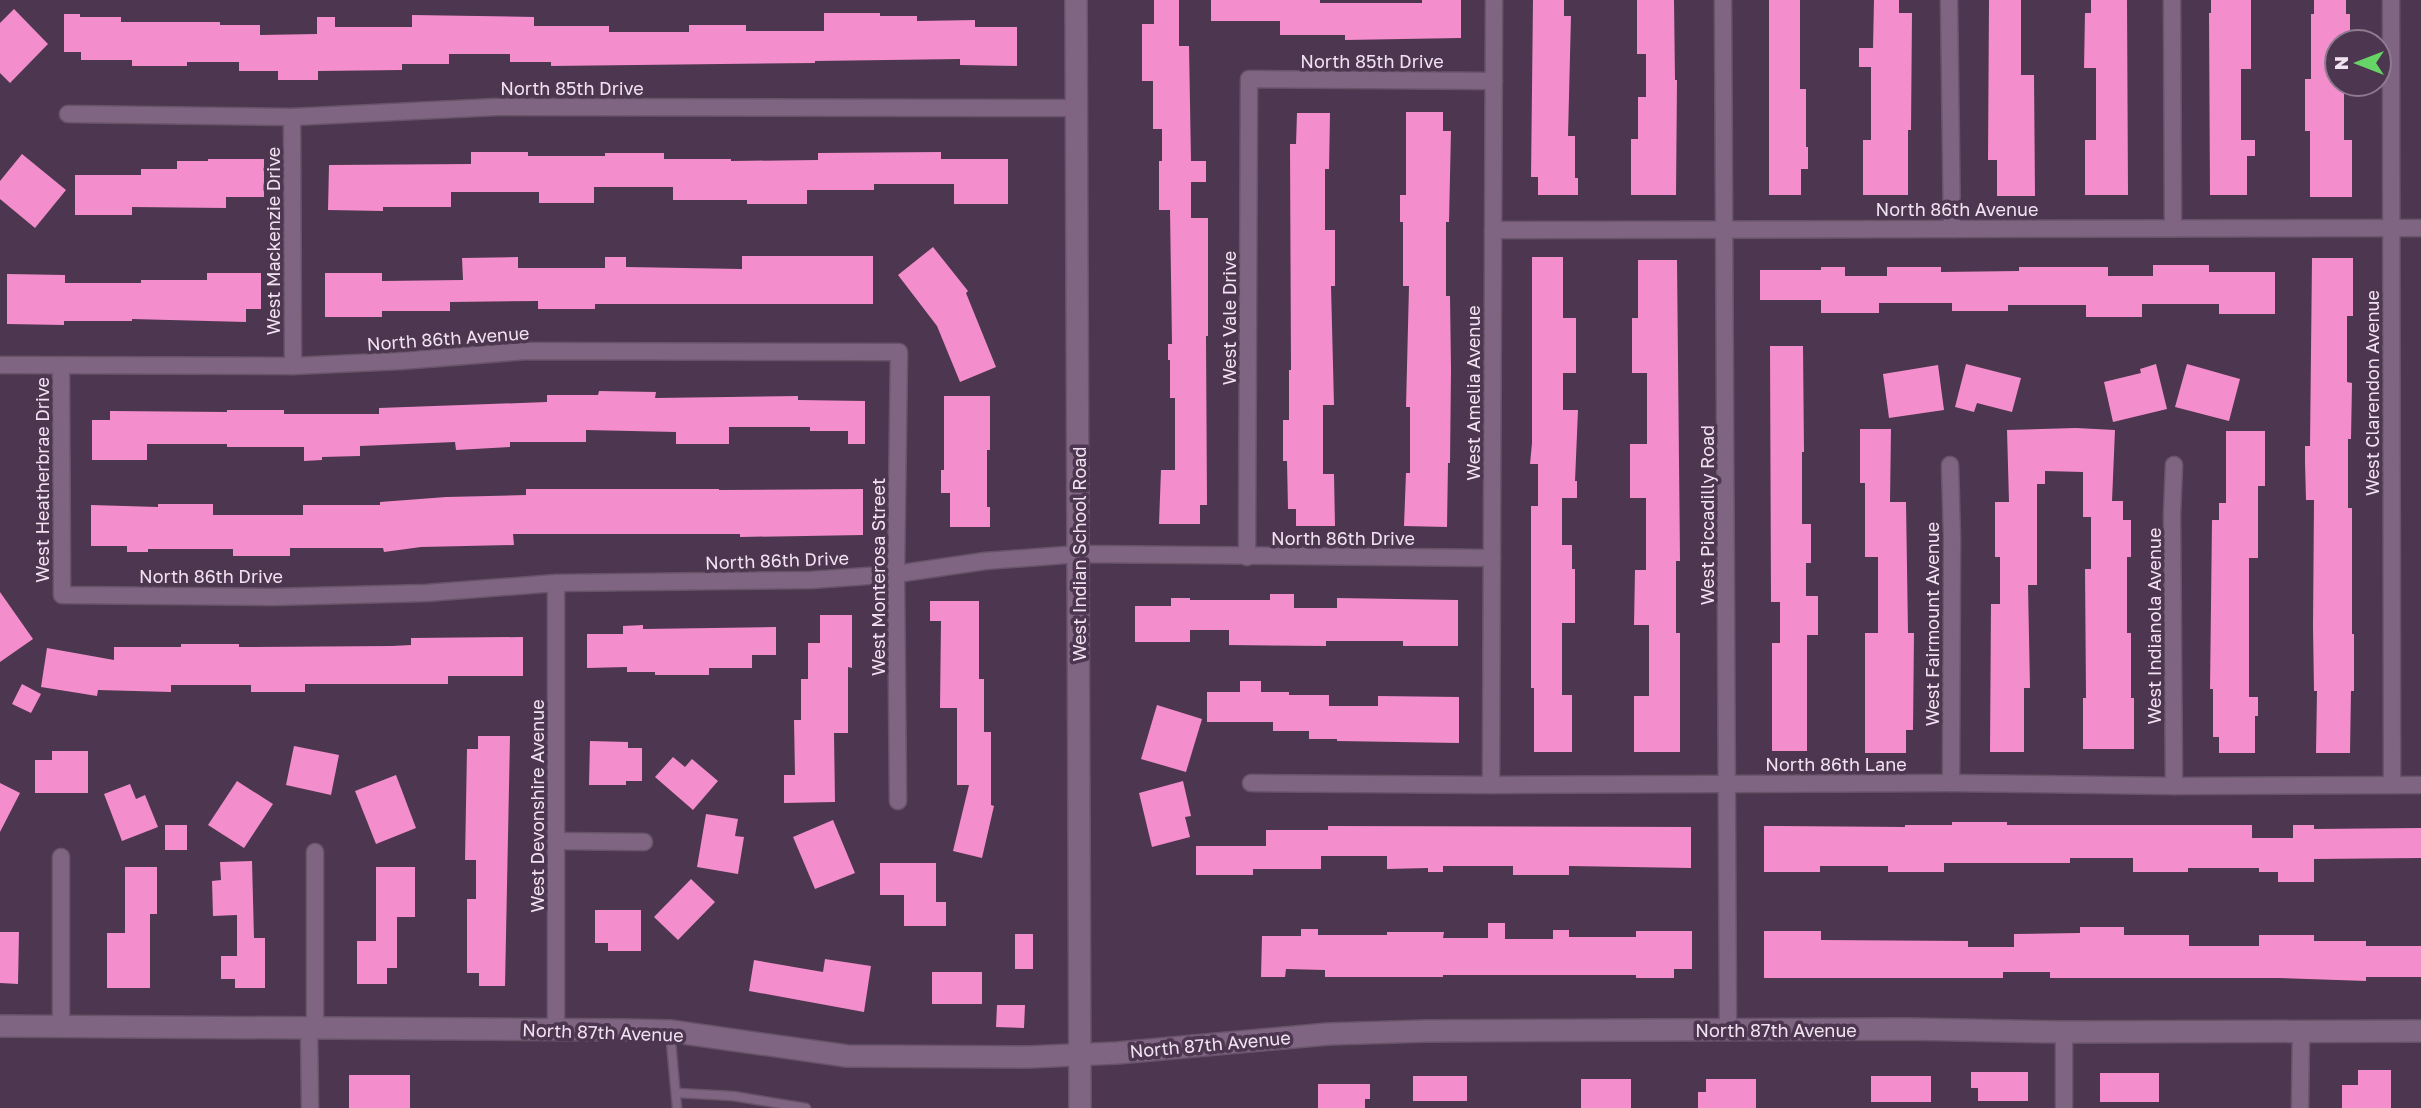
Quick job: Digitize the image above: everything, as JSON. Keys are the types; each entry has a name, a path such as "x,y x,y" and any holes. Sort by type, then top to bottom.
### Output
{"street":[{"name":"West Indian School Road","path":"1076,0 1080,1108"},
{"name":"West Amelia Avenue","path":"1491,785 1494,0"},
{"name":"West Piccadilly Road","path":"1723,0 1728,1030"},
{"path":"1949,0 1952,229"},
{"path":"2172,0 2173,228"},
{"name":"West Clarendon Avenue","path":"2390,0 2392,785"},
{"name":"North 85th Drive","path":"1249,79 1494,81"},
{"name":"West Vale Drive","path":"1247,557 1249,79"},
{"name":"North 85th Drive","path":"68,114 292,117 496,107 1077,108"},
{"name":"West Mackenzie Drive","path":"292,117 293,366"},
{"name":"North 86th Avenue","path":"1493,230 2421,228"},
{"name":"North 86th Avenue","path":"0,365 293,366 527,351 899,352"},
{"name":"West Monterosa Street","path":"898,801 896,574 899,352"},
{"name":"West Heatherbrae Drive","path":"61,366 62,595"},
{"name":"West Fairmount Avenue","path":"1950,465 1951,783"},
{"name":"West Indianola Avenue","path":"2174,465 2174,786"},
{"name":"North 86th Drive","path":"62,595 272,597 414,593 556,583 811,580 896,574 985,561 1079,554 1492,558"},
{"name":"West Devonshire Avenue","path":"556,583 556,1030"},
{"name":"North 86th Lane","path":"1251,783 2421,785"},
{"path":"556,841 645,842"},
{"path":"310,1108 315,852"},
{"path":"61,857 61,1027"},
{"name":"North 87th Avenue","path":"0,1026 670,1031 847,1056 1079,1055 1328,1034 1440,1031 2421,1031"},
{"path":"2300,1108 2301,1031"},
{"path":"2064,1032 2064,1108"}],"lane":[{"path":"670,1031 677,1108"},
{"path":"677,1093 733,1096 806,1108"}],"building":[{"path":"1154,0 1179,0 1179,46 1189,46 1191,161 1206,161 1206,182 1191,182 1191,218 1208,218 1207,505 1200,505 1200,524 1159,524 1161,470 1175,470 1175,398 1170,398 1168,360 1168,344 1172,344 1170,210 1159,210 1162,129 1153,129 1153,81 1142,81 1142,24 1154,24"},
{"path":"1211,0 1422,3 1422,0 1461,0 1461,38 1345,40 1345,35 1280,35 1280,21 1211,21"},
{"path":"1533,0 1564,0 1564,16 1571,16 1568,136 1575,136 1575,178 1578,178 1578,195 1538,195 1538,177 1531,177"},
{"path":"1637,0 1674,0 1677,80 1676,195 1631,195 1631,139 1638,139 1638,97 1646,97 1646,54 1637,54"},
{"path":"1769,0 1800,0 1800,89 1806,89 1808,147 1808,169 1801,169 1801,195 1769,195"},
{"path":"1874,0 1899,0 1899,13 1912,13 1908,195 1863,195 1863,140 1871,140 1871,67 1859,67 1859,48 1873,48"},
{"path":"1989,0 2021,0 2021,75 2034,75 2035,196 1997,196 1997,160 1988,160"},
{"path":"2091,0 2127,0 2128,195 2085,195 2085,140 2096,140 2096,68 2084,68 2085,13 2091,13"},
{"path":"2211,0 2251,0 2251,69 2241,69 2241,140 2255,140 2255,156 2247,156 2247,195 2210,195"},
{"path":"2314,0 2346,0 2346,14 2350,14 2350,28 2323,28 2323,98 2344,98 2344,140 2352,140 2352,197 2310,197 2310,131 2305,131 2305,79 2311,79 2311,14 2314,14"},
{"path":"14,9 48,44 10,83 0,73 0,23"},
{"path":"824,13 880,13 880,16 917,16 917,21 975,20 975,27 1017,27 1017,66 960,65 960,59 551,66 551,62 510,62 510,54 449,54 449,64 402,64 402,70 318,71 318,80 278,80 278,71 239,71 239,62 132,66 132,60 81,60 81,52 64,52 64,14 80,14 80,17 121,17 121,22 220,22 220,25 260,25 260,35 317,34 317,17 335,17 335,27 412,27 412,15 534,17 534,26 609,26 609,32 689,32 689,25 746,25 746,31 824,31"},
{"path":"1406,112 1443,112 1443,131 1451,131 1449,222 1446,222 1446,296 1450,296 1451,370 1447,527 1404,526 1406,473 1410,473 1410,407 1406,407 1409,286 1403,286 1403,222 1400,222 1400,195 1406,195"},
{"path":"1297,113 1330,113 1329,169 1325,169 1325,230 1335,230 1335,286 1331,286 1334,405 1323,405 1323,474 1334,474 1335,526 1296,526 1296,509 1288,509 1287,461 1283,461 1283,420 1289,420 1291,370 1290,144 1296,144"},
{"path":"471,152 528,152 528,156 664,153 664,159 731,161 818,160 818,153 941,152 941,159 1008,159 1008,204 954,204 954,184 874,184 874,190 807,190 807,204 747,204 747,200 673,200 673,187 594,187 594,203 539,203 539,192 451,192 451,207 383,207 383,211 328,210 329,165 471,164"},
{"path":"22,154 66,190 35,228 0,199 0,181"},
{"path":"264,159 264,197 226,197 226,208 132,207 132,215 75,215 75,175 141,175 141,169 177,169 177,161"},
{"path":"933,247 968,291 966,293 996,367 960,382 937,326 898,275"},
{"path":"742,256 873,256 873,304 595,304 595,309 538,309 538,301 450,302 450,311 382,311 382,317 325,317 325,273 382,273 382,281 463,280 462,258 518,257 518,268 605,268 605,257 626,257 626,267 742,269"},
{"path":"1532,257 1563,257 1563,318 1576,318 1576,373 1563,373 1563,410 1578,410 1575,481 1577,498 1562,498 1562,545 1572,545 1572,569 1575,569 1575,623 1562,623 1562,695 1572,695 1572,752 1534,752 1534,688 1531,688 1531,506 1538,506 1538,464 1530,464"},
{"path":"2312,258 2353,258 2353,316 2347,316 2347,382 2352,383 2351,439 2348,439 2348,508 2352,508 2354,634 2350,753 2316,753 2314,500 2306,500 2305,462 2305,446 2310,446"},
{"path":"1638,260 1677,260 1680,561 1676,561 1676,633 1680,633 1680,752 1634,752 1634,696 1649,696 1649,625 1634,625 1635,570 1646,570 1646,498 1630,498 1630,444 1647,444 1647,373 1632,373 1632,318 1638,318"},
{"path":"2153,265 2209,265 2209,272 2275,272 2275,314 2219,314 2219,304 2142,304 2142,317 2086,317 2086,305 2008,305 2008,311 1952,311 1952,303 1879,303 1879,313 1821,313 1821,300 1760,300 1760,270 1821,270 1821,267 1845,267 1845,276 1887,276 1887,267 1941,267 1941,272 2019,271 2019,267 2108,267 2108,276 2153,276"},
{"path":"207,273 261,273 261,309 246,309 246,322 132,319 64,321 64,325 7,324 7,274 65,275 65,283 141,283 141,280 207,280"},
{"path":"1770,346 1803,346 1802,524 1811,524 1811,563 1806,563 1806,596 1818,596 1818,635 1807,635 1807,751 1772,751 1772,643 1780,643 1780,602 1771,602"},
{"path":"1966,364 2021,378 2012,412 1977,403 1974,412 1955,407"},
{"path":"2156,364 2167,409 2113,422 2104,382 2141,373 2140,369"},
{"path":"2187,364 2240,379 2229,421 2175,407"},
{"path":"1938,365 1944,410 1889,418 1883,374"},
{"path":"599,391 656,392 655,398 798,396 798,400 865,401 865,444 848,444 848,431 810,431 810,427 729,427 729,444 676,444 676,432 586,430 586,442 510,442 510,447 456,450 455,442 360,446 360,456 322,457 322,460 304,461 304,447 147,444 147,460 92,460 92,420 110,420 110,411 284,410 284,414 379,414 379,408 547,402 547,395 598,395"},
{"path":"944,396 990,396 987,507 990,507 990,527 950,527 950,493 941,493 941,470 944,470"},
{"path":"1860,429 1891,429 1890,502 1906,502 1908,633 1914,633 1913,730 1906,730 1906,753 1865,753 1865,633 1878,633 1878,557 1865,557 1865,483 1860,483"},
{"path":"2007,430 2115,430 2112,501 2123,501 2123,520 2131,520 2131,557 2127,557 2127,633 2131,633 2134,749 2083,749 2083,698 2086,698 2085,569 2091,569 2091,517 2083,517 2083,472 2045,471 2045,484 2037,484 2037,585 2028,585 2030,688 2024,688 2024,752 1990,752 1991,604 2000,604 2000,557 1995,557 1995,502 2009,502"},
{"path":"2226,431 2265,431 2265,486 2258,486 2258,558 2249,558 2249,697 2258,697 2255,753 2219,753 2219,737 2213,737 2213,689 2210,689 2212,520 2219,520 2219,503 2226,503"},
{"path":"526,489 863,489 863,535 740,537 740,534 513,534 514,545 421,547 384,552 383,548 290,548 290,556 233,556 233,549 148,549 148,552 127,552 127,546 91,546 91,505 158,507 158,504 213,504 213,515 303,515 303,505 380,505 380,502 446,497 526,495"},
{"path":"0,592 33,639 0,662"},
{"path":"1270,594 1294,594 1294,608 1337,608 1337,598 1458,600 1458,646 1403,646 1403,641 1326,641 1326,646 1229,645 1229,630 1190,630 1190,642 1135,642 1135,606 1171,606 1171,598 1270,600"},
{"path":"930,601 979,601 979,679 984,679 984,732 991,732 991,805 994,806 982,858 953,851 969,785 957,785 957,708 940,708 941,621 930,621"},
{"path":"820,615 852,615 852,668 848,667 848,733 834,733 835,802 784,803 784,775 795,775 794,720 801,720 801,679 808,679 808,643 820,643"},
{"path":"643,625 643,629 776,627 776,655 752,655 752,668 709,668 709,675 655,675 655,672 627,672 627,667 587,668 587,634 623,634 623,626"},
{"path":"523,637 523,676 448,676 448,684 305,684 305,692 251,692 251,685 171,685 171,692 98,690 97,696 41,687 47,648 114,660 114,647 181,647 181,644 239,644 239,647 392,646 411,645 411,638"},
{"path":"1240,681 1261,681 1261,692 1329,695 1329,706 1378,706 1378,696 1459,697 1459,743 1309,739 1309,731 1273,731 1273,722 1207,722 1207,692 1240,692"},
{"path":"22,684 41,694 31,713 12,704"},
{"path":"1157,705 1202,719 1186,772 1141,759"},
{"path":"478,736 510,736 505,986 479,986 479,973 467,973 467,899 476,899 476,860 465,860 467,749 478,749"},
{"path":"590,741 628,742 628,748 642,748 642,781 626,781 626,785 589,785"},
{"path":"294,746 339,755 331,795 286,785"},
{"path":"52,751 88,751 88,793 35,793 35,760 52,760"},
{"path":"673,757 685,767 692,759 718,781 693,810 655,777"},
{"path":"396,775 416,828 376,844 355,791"},
{"path":"237,781 273,804 244,848 208,825"},
{"path":"1183,781 1191,816 1185,817 1190,837 1152,847 1139,793"},
{"path":"0,783 20,793 0,832"},
{"path":"130,784 136,799 145,795 158,827 122,841 104,794"},
{"path":"706,814 738,819 735,836 744,837 738,874 697,867"},
{"path":"833,820 855,873 815,889 793,837"},
{"path":"1952,822 2007,822 2007,825 2252,825 2252,838 2293,838 2293,825 2314,825 2314,829 2421,828 2421,858 2314,859 2314,882 2278,882 2278,872 2259,872 2259,868 2188,868 2188,872 2133,872 2133,858 2070,858 2070,863 1944,863 1944,872 1888,872 1888,866 1820,866 1820,872 1764,872 1764,826 1905,827 1952,825"},
{"path":"165,825 187,825 187,850 165,850"},
{"path":"1328,826 1691,827 1691,868 1569,866 1569,875 1513,875 1513,866 1443,866 1443,872 1428,872 1428,868 1387,869 1387,856 1321,856 1321,869 1253,869 1253,875 1196,875 1196,846 1266,846 1266,830 1328,830"},
{"path":"252,861 254,938 265,938 265,988 235,988 235,979 221,979 221,956 237,956 237,915 213,916 212,881 221,880 220,862"},
{"path":"880,863 936,863 936,902 946,902 946,926 904,926 904,895 880,895"},
{"path":"125,867 157,867 157,914 150,914 150,988 107,988 107,933 125,933"},
{"path":"376,867 415,867 415,917 397,917 397,968 387,968 387,984 357,984 357,941 376,941"},
{"path":"691,879 715,902 678,940 654,917"},
{"path":"595,910 641,910 641,951 608,951 608,943 595,943"},
{"path":"1488,923 1505,923 1505,939 1553,939 1553,930 1569,930 1569,937 1636,937 1636,931 1692,931 1692,969 1674,969 1674,978 1636,978 1636,975 1325,977 1325,970 1286,969 1285,977 1261,977 1262,936 1301,936 1301,929 1318,929 1318,935 1444,932 1443,938 1488,938"},
{"path":"2080,927 2124,927 2124,935 2189,935 2189,946 2259,946 2259,935 2314,935 2314,941 2366,941 2366,946 2421,946 2421,977 2366,977 2366,981 2279,978 2050,978 2050,972 2003,972 2003,978 1764,978 1764,931 1821,931 1821,940 1968,941 1968,947 2014,947 2014,934 2080,933"},
{"path":"0,932 19,932 18,984 0,983"},
{"path":"1015,934 1033,934 1033,969 1015,969"},
{"path":"825,959 871,966 864,1012 749,991 754,960 823,972"},
{"path":"932,972 982,972 982,1004 932,1004"},
{"path":"997,1005 1025,1005 1024,1028 996,1027"},
{"path":"2358,1070 2391,1070 2391,1108 2342,1108 2342,1085 2358,1085"},
{"path":"1971,1072 2028,1072 2028,1101 1978,1101 1978,1088 1971,1088"},
{"path":"2100,1073 2159,1073 2159,1102 2100,1102"},
{"path":"349,1075 410,1075 410,1108 349,1108"},
{"path":"1413,1076 1467,1076 1467,1101 1413,1101"},
{"path":"1871,1076 1931,1076 1931,1102 1871,1102"},
{"path":"1581,1079 1631,1079 1631,1108 1581,1108"},
{"path":"1706,1079 1756,1079 1756,1108 1698,1108 1698,1092 1706,1092"},
{"path":"1318,1084 1370,1084 1370,1099 1365,1099 1365,1108 1318,1108"}]}
